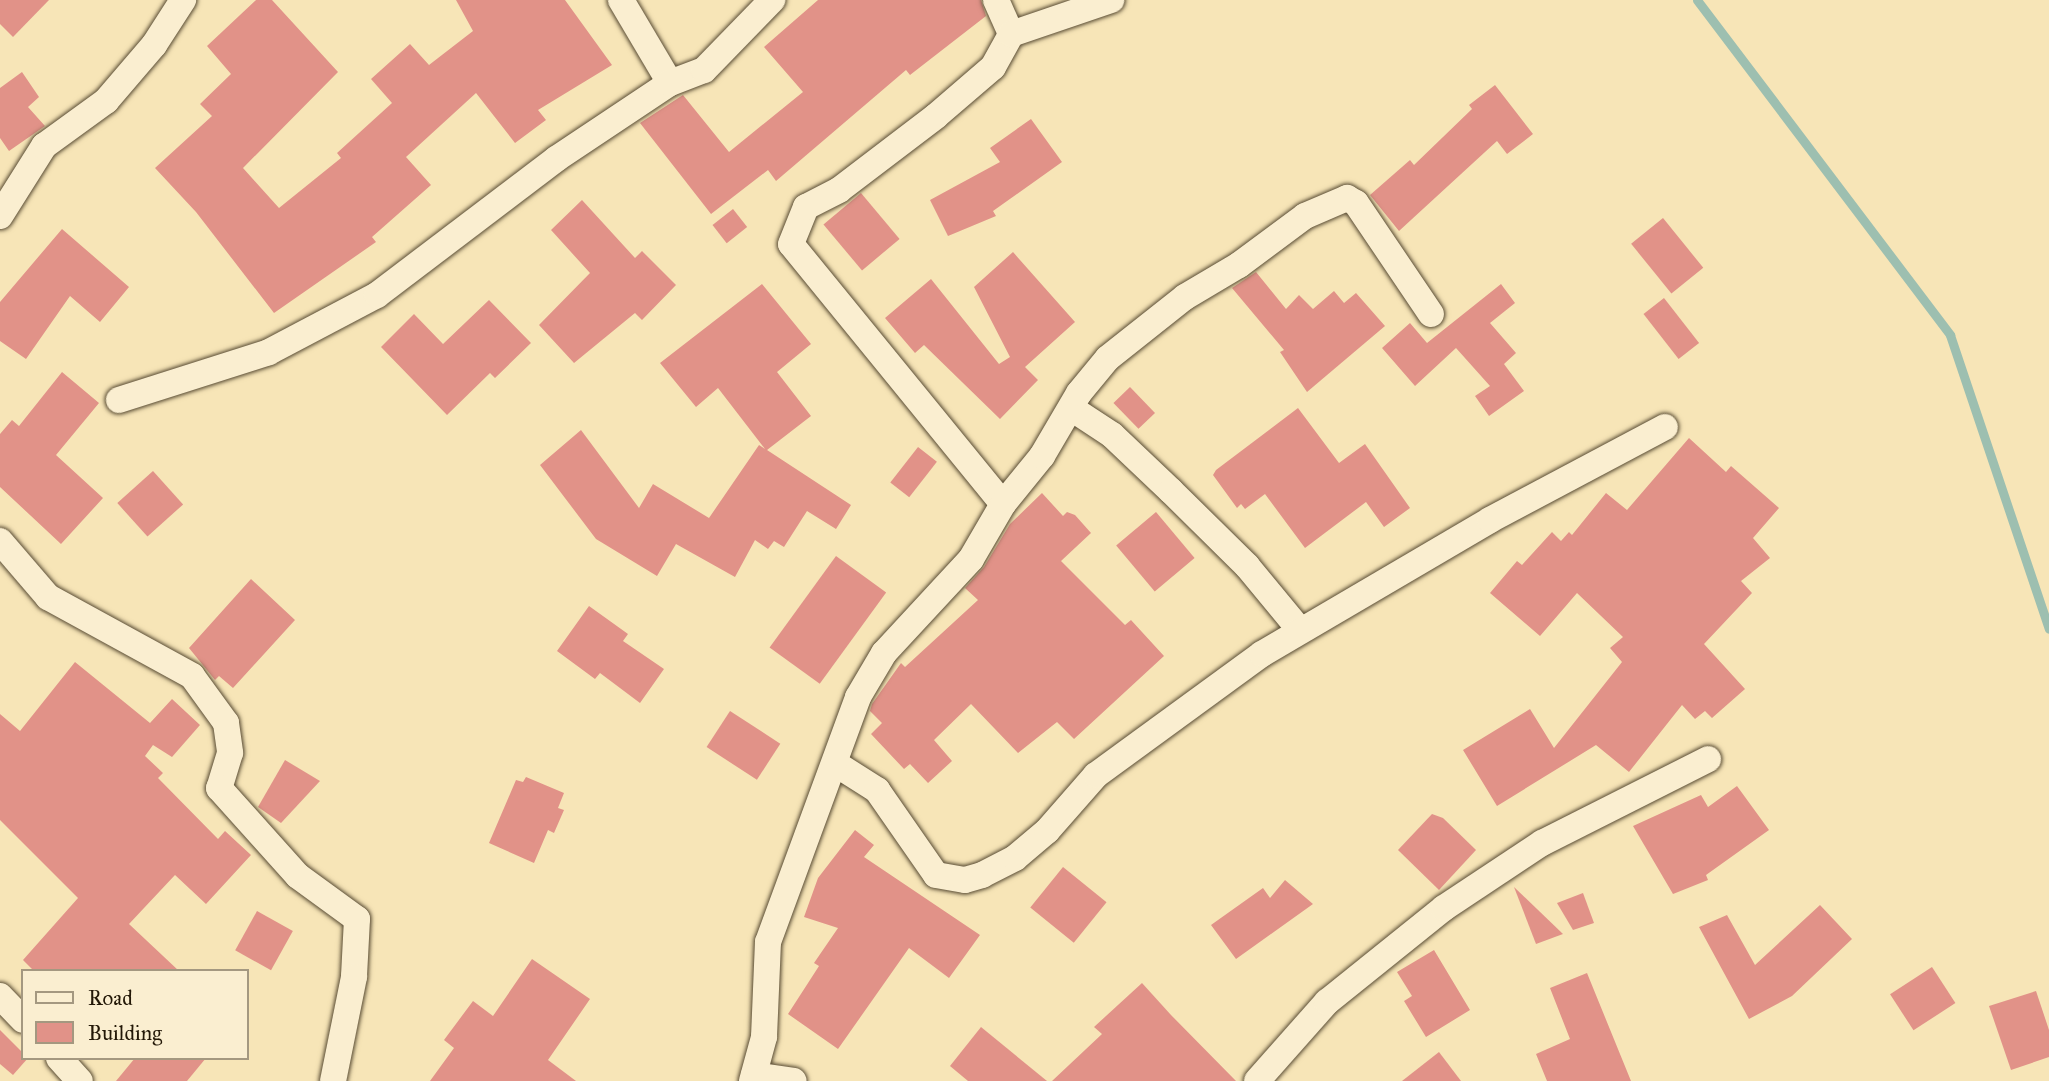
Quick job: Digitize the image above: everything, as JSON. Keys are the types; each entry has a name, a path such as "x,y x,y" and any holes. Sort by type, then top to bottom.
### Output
{"street":[{"path":"0,215 44,146 106,101 154,45 183,0"},
{"path":"621,0 670,83"},
{"path":"119,400 269,352 377,295 556,159 670,83 704,70 772,0"},
{"path":"996,0 1011,34"},
{"path":"1003,504 791,244 806,207 839,190 936,116 993,67 1011,34 1111,0"},
{"path":"794,1081 753,1078 764,1037 768,942 783,891 836,764 859,697 884,653 971,559 1003,504 1042,456 1071,408 1108,358 1185,297 1240,265 1305,216 1347,198 1356,203 1431,314"},
{"path":"1071,408 1112,435 1171,491 1247,566 1300,630"},
{"path":"836,764 877,790 936,875 945,880 974,877 1015,858 1047,831 1096,775 1300,630 1490,520 1665,427"},
{"path":"0,541 48,597 192,676 226,723 230,752 219,788 299,876 357,919 354,977 333,1081"},
{"path":"1257,1081 1327,1002 1444,908 1542,843 1708,759"},
{"path":"0,996 21,1018"},
{"path":"61,1060 80,1081"}],"building":[{"path":"0,0 49,0 13,37 0,24"},
{"path":"256,0 272,0 338,72 243,168 279,208 341,158 337,153 392,103 371,79 410,44 429,65 473,31 456,0 565,0 612,65 538,110 546,120 515,143 476,93 406,157 431,185 372,237 376,242 274,313 196,212 155,168 212,116 200,104 231,74 207,46"},
{"path":"818,0 981,0 986,16 910,75 906,70 776,181 768,170 711,214 640,123 683,95 729,152 803,92 764,47"},
{"path":"22,72 39,97 28,107 45,126 9,151 0,138 0,88"},
{"path":"1495,85 1533,134 1507,154 1497,141 1399,231 1370,195 1410,160 1414,165 1472,109 1469,105"},
{"path":"1031,119 1062,162 993,211 996,216 948,236 930,200 1000,162 990,148"},
{"path":"861,193 900,239 862,270 823,224"},
{"path":"582,200 635,258 642,251 676,285 642,320 635,313 574,363 539,325 590,273 551,230"},
{"path":"733,209 747,227 727,243 713,225"},
{"path":"1663,218 1703,268 1671,294 1631,244"},
{"path":"62,229 129,287 100,322 70,296 26,359 0,341 0,302"},
{"path":"1013,252 1075,322 1025,367 1038,380 1000,419 924,345 915,353 885,318 931,279 999,364 1010,357 974,287"},
{"path":"1256,272 1286,309 1299,295 1313,309 1334,291 1344,303 1356,293 1385,326 1307,392 1280,352 1284,350 1232,288"},
{"path":"762,284 811,344 777,372 811,416 767,450 851,505 836,529 807,511 784,547 774,541 768,549 755,540 735,577 676,544 657,576 596,539 540,465 581,430 639,508 653,484 709,518 759,445 765,449 718,388 696,407 660,363"},
{"path":"1501,284 1515,303 1490,323 1516,353 1504,364 1524,391 1489,416 1475,396 1490,386 1456,348 1415,386 1382,348 1410,323 1427,343"},
{"path":"1664,298 1699,343 1679,359 1644,314"},
{"path":"489,300 531,343 495,378 490,373 447,415 381,347 414,314 443,344"},
{"path":"62,372 99,403 56,455 103,498 61,544 0,487 0,434 12,420 19,426"},
{"path":"1130,387 1155,413 1138,429 1113,403"},
{"path":"1298,408 1339,463 1365,444 1410,508 1384,527 1366,502 1305,548 1265,494 1245,509 1241,504 1237,508 1213,475 1216,470"},
{"path":"1689,438 1726,472 1731,466 1779,508 1753,538 1770,558 1741,581 1752,593 1704,644 1745,689 1712,718 1705,711 1695,719 1682,705 1629,772 1596,745 1497,806 1463,750 1530,709 1554,748 1622,662 1610,648 1623,637 1577,593 1540,636 1490,593 1517,561 1522,565 1552,532 1561,541 1569,532 1572,535 1606,493 1627,510"},
{"path":"918,447 937,462 909,497 890,482"},
{"path":"153,471 183,504 147,537 117,503"},
{"path":"1042,493 1063,516 1067,512 1075,515 1091,533 1061,561 1125,625 1131,620 1164,656 1074,739 1057,722 1018,753 971,704 934,740 952,761 928,783 910,764 904,769 871,734 882,723 870,711 872,704 901,663 905,667 978,600 965,588 984,567 1010,524"},
{"path":"1156,512 1195,558 1155,591 1116,545"},
{"path":"836,556 886,592 820,684 770,647"},
{"path":"251,579 295,620 233,688 219,676 215,680 189,648"},
{"path":"589,606 628,634 623,641 664,669 640,703 600,673 595,679 557,651"},
{"path":"75,662 150,723 172,699 200,725 172,757 153,745 145,756 163,773 158,778 218,839 225,831 251,855 206,904 175,875 129,924 177,969 32,969 23,960 78,898 0,820 0,714 20,731"},
{"path":"730,711 780,744 757,780 707,747"},
{"path":"285,760 320,781 281,823 258,807"},
{"path":"526,777 564,793 558,808 564,810 554,833 548,830 534,863 489,843 516,780 523,782"},
{"path":"1737,786 1769,830 1706,875 1708,880 1673,894 1633,826 1701,795 1708,807"},
{"path":"1432,814 1443,818 1476,850 1439,890 1398,850"},
{"path":"855,830 874,845 864,857 980,935 949,978 909,948 838,1049 788,1014 819,966 814,963 838,928 804,917 818,878"},
{"path":"1063,867 1107,902 1074,943 1030,907"},
{"path":"1285,880 1313,904 1236,959 1211,925 1263,888 1270,898"},
{"path":"1514,887 1563,934 1536,944"},
{"path":"1583,893 1594,923 1573,930 1557,903"},
{"path":"1820,905 1852,939 1792,996 1749,1019 1699,927 1727,915 1755,965"},
{"path":"257,911 293,931 271,970 235,950"},
{"path":"1434,950 1470,1010 1426,1037 1404,1001 1412,996 1397,972"},
{"path":"532,959 590,999 548,1060 576,1081 430,1081 454,1048 444,1040 473,1001 493,1016"},
{"path":"1932,967 1955,1003 1913,1030 1890,994"},
{"path":"1587,973 1631,1081 1547,1081 1536,1054 1570,1039 1550,988"},
{"path":"1142,983 1236,1081 1052,1081 1102,1034 1094,1027"},
{"path":"2036,991 2049,1030 2049,1057 2011,1070 1989,1006"},
{"path":"981,1027 1047,1081 968,1081 950,1066"},
{"path":"0,1030 21,1051 21,1060 26,1060 13,1075 0,1064"},
{"path":"1439,1052 1461,1081 1402,1081"},
{"path":"133,1060 204,1060 187,1081 116,1081"}],"waterway":[{"path":"1697,0 1950,335 2049,629"}]}
